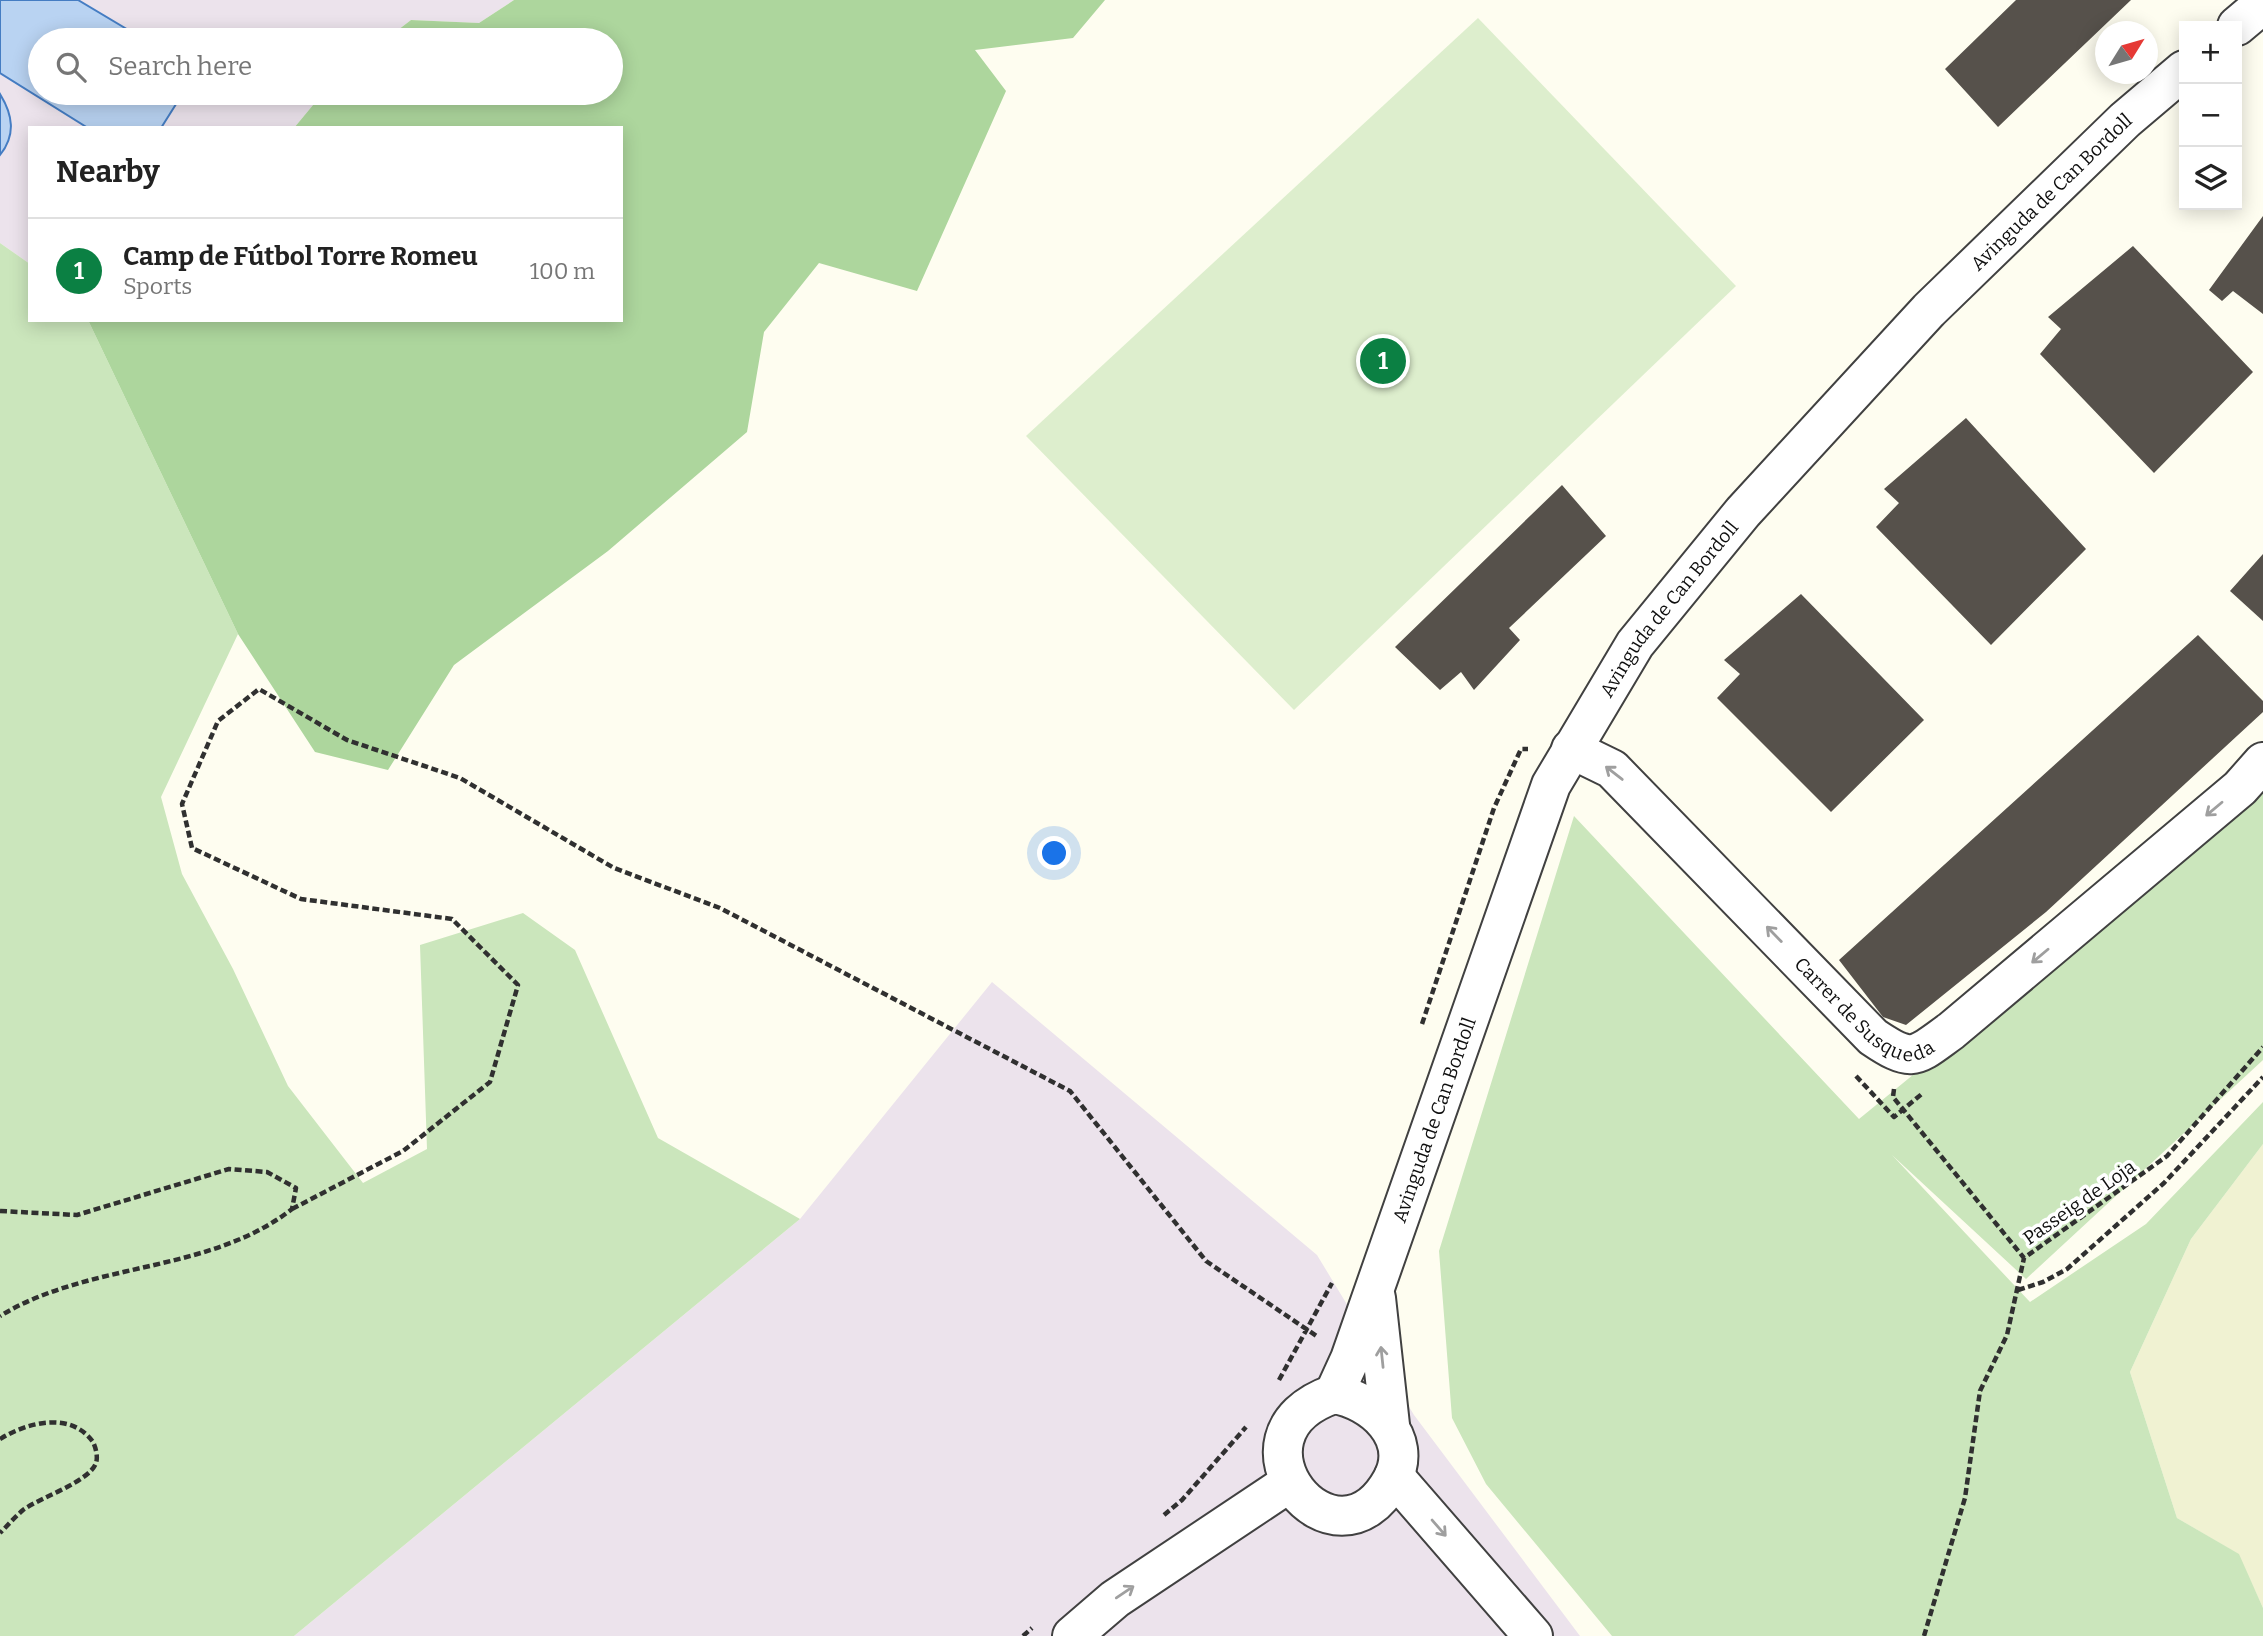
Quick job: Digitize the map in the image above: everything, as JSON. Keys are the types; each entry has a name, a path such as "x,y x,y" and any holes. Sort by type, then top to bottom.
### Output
{"street":[{"path":"2242,21 2263,4"},
{"name":"Avinguda de Can Bordoll","path":"1334,1394 1350,1359 1375,1289 1551,785 1635,644 1743,512 1929,310 2125,120 2179,74"},
{"name":"Carrer de Susqueda","path":"1571,749 1612,769 1874,1037 1897,1053 1918,1055 1951,1031 2240,788 2263,762"},
{"name":"Avinguda de Can Bordoll","path":"1375,1289 1390,1425"},
{"path":"1334,1394 1362,1402 1390,1425 1397,1460 1394,1476 1381,1499 1358,1516 1320,1512 1289,1483 1280,1458 1286,1432 1313,1401 1334,1394"},
{"path":"1394,1476 1533,1636"},
{"path":"1072,1636 1115,1599 1289,1483"}],"path":[{"path":"0,1316 79,1284 233,1243 273,1224 292,1209 403,1151 489,1083 518,985 452,919 302,899 192,848 182,804 218,721 259,689 348,740 460,778 614,868 720,908 1070,1091 1206,1261 1350,1359"},
{"path":"1420,1029 1494,807 1521,749 1571,749"},
{"name":"Passeig de Loja","path":"1897,1053 1893,1097 2024,1258 2167,1156 2263,1047"},
{"path":"1853,1073 1894,1117 1924,1092"},
{"path":"2017,1290 2043,1282 2067,1269 2164,1183 2263,1077"},
{"path":"0,1212 78,1215 229,1168 267,1172 296,1188 292,1209"},
{"path":"1924,1636 1965,1498 1980,1391 2007,1335 2024,1258"},
{"path":"1271,1391 1308,1331 1335,1275"},
{"path":"1161,1518 1227,1451 1250,1421"},
{"path":"0,1439 33,1423 50,1422 73,1425 88,1435 96,1448 96,1464 85,1477 23,1510 0,1533"},
{"path":"1023,1636 1034,1627"}],"shaded area":[{"path":"0,0 514,0 479,23 411,20 401,28 28,28 28,105 313,105 296,126 28,126 28,263 0,243"},
{"path":"992,982 1317,1255 1414,1415 1580,1636 294,1636 800,1219"}],"green space":[{"path":"514,0 1105,0 1073,38 975,50 1006,91 917,291 819,263 764,332 747,432 608,551 454,665 388,770 315,752 238,634 89,322 623,322 623,126 296,126 313,105 623,105 623,28 401,28 411,20 479,23"},
{"path":"1478,18 1736,286 1294,710 1026,436"},
{"path":"0,243 28,263 28,322 89,322 238,634 161,797 182,874 233,969 288,1086 363,1183 427,1149 420,945 523,913 575,950 658,1138 800,1219 294,1636 0,1636"},
{"path":"2263,770 2263,1060 2026,1279 1892,1155 2030,1302 2146,1224 2263,1102 2263,1144 2191,1239 2130,1372 2177,1518 2239,1554 2263,1608 2263,1636 1612,1636 1486,1484 1452,1418 1439,1251 1574,816 1859,1119 1990,1012"},
{"path":"2263,1144 2263,1608 2238,1554 2177,1518 2130,1372 2191,1239"}],"water":[{"path":"0,0 78,0 125,28 28,28 28,90 0,73"},
{"path":"0,94 8,110 11,125 9,140 0,155"},
{"path":"51,105 175,105 162,126 85,126"}],"building":[{"path":"2016,0 2131,0 2109,21 2095,21 2095,34 1998,127 1945,69"},
{"path":"2263,216 2263,314 2233,291 2222,301 2209,290"},
{"path":"2133,246 2253,372 2154,473 2040,354 2061,329 2048,317"},
{"path":"1966,418 2086,549 1991,645 1876,527 1899,503 1884,489"},
{"path":"1562,485 1606,536 1509,628 1520,640 1474,690 1461,672 1440,690 1395,647"},
{"path":"2263,554 2263,621 2230,591"},
{"path":"1801,594 1924,720 1831,812 1717,698 1740,674 1724,660"},
{"path":"2198,635 2263,701 2263,712 2046,912 1906,1025 1883,1017 1839,960"}],"place":[{"name":"Camp de Fútbol Torre Romeu","path":"1383,361"}]}
